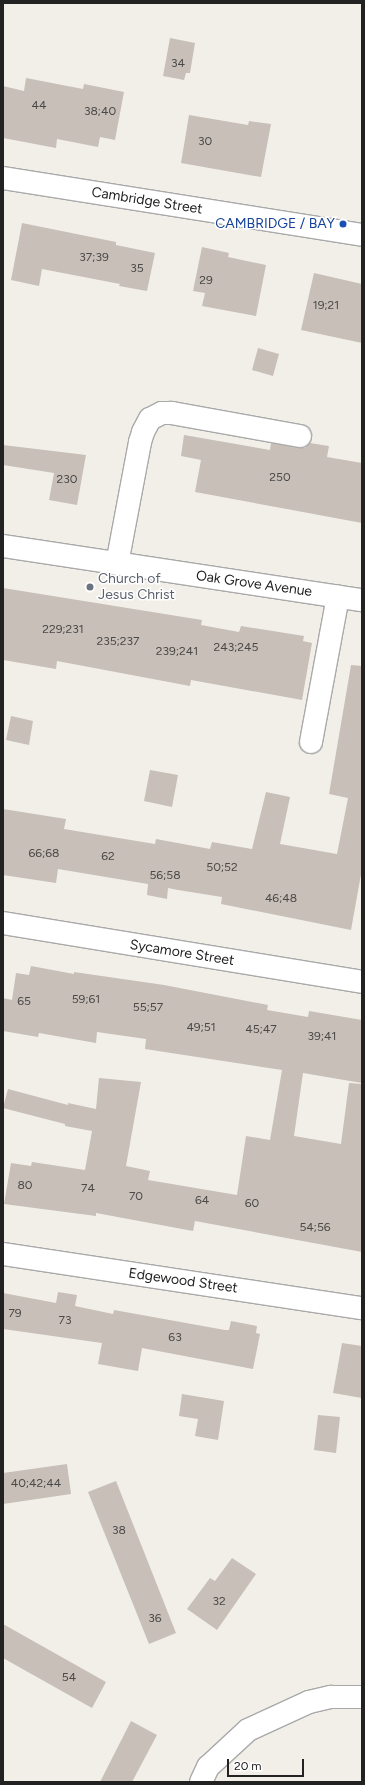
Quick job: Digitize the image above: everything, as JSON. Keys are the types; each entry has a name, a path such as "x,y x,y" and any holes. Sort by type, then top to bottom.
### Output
{"street":[{"name":"Cambridge Street","path":"3,178 362,235"},
{"path":"117,564 140,442 143,432 150,419 162,413 172,413 300,436"},
{"name":"Oak Grove Avenue","path":"3,546 362,600"},
{"path":"311,742 338,596"},
{"name":"Sycamore Street","path":"3,924 362,982"},
{"name":"Edgewood Street","path":"3,1254 362,1308"},
{"path":"201,1782 208,1767 248,1730 309,1702 331,1697 362,1697"}],"building":[{"path":"170,38 195,43 190,73 186,73 184,80 163,76"},
{"path":"26,78 83,89 84,84 124,92 115,140 100,137 98,147 57,139 56,148 3,138 3,86 24,91"},
{"path":"189,115 248,125 249,121 271,124 261,177 181,163"},
{"path":"22,223 116,242 116,245 155,253 147,291 119,286 120,284 42,269 39,286 11,280"},
{"path":"202,247 229,253 228,257 266,265 256,316 202,306 205,293 193,291"},
{"path":"314,273 362,284 362,343 301,330"},
{"path":"258,348 279,354 273,376 252,370"},
{"path":"184,435 270,450 271,443 298,448 305,448 310,443 329,446 327,457 362,463 362,523 195,492 201,460 181,456"},
{"path":"3,445 86,455 77,505 49,500 54,473 3,465"},
{"path":"3,588 202,620 201,625 239,632 241,626 304,636 303,641 312,643 302,700 191,680 190,686 57,661 56,669 3,660"},
{"path":"351,665 362,666 362,869 351,930 221,904 222,897 168,888 167,899 147,895 148,884 58,869 56,883 3,875 3,809 66,819 64,829 155,844 156,839 210,849 212,842 252,849 266,792 290,797 280,844 337,854 348,798 329,794"},
{"path":"11,716 33,721 29,745 6,740"},
{"path":"150,770 178,775 172,807 144,801"},
{"path":"31,966 74,974 74,972 164,985 268,1005 267,1010 308,1017 309,1011 362,1020 362,1083 303,1073 294,1136 341,1144 349,1083 362,1084 362,1252 195,1221 193,1231 96,1213 96,1216 4,1204 11,1163 31,1166 32,1162 85,1170 92,1131 65,1126 65,1124 3,1108 8,1089 68,1105 68,1103 96,1109 99,1078 141,1082 126,1166 150,1171 148,1180 237,1195 246,1136 270,1140 282,1070 145,1049 146,1039 97,1032 96,1043 39,1033 38,1037 3,1031 3,998 12,1000 16,973 29,975"},
{"path":"58,1292 77,1295 75,1306 113,1314 114,1310 225,1330 229,1330 231,1321 257,1326 256,1333 260,1334 253,1369 142,1348 138,1371 98,1364 102,1343 3,1329 3,1293 56,1303"},
{"path":"342,1343 362,1346 362,1398 333,1393"},
{"path":"182,1394 224,1401 218,1440 195,1436 198,1419 179,1416"},
{"path":"318,1415 340,1417 336,1453 314,1450"},
{"path":"67,1464 71,1494 3,1504 3,1473"},
{"path":"116,1481 176,1633 149,1644 88,1492"},
{"path":"232,1558 256,1574 217,1630 187,1609 210,1578 215,1581"},
{"path":"3,1624 106,1682 92,1708 3,1658"},
{"path":"131,1721 157,1735 132,1782 100,1782"}],"place":[{"name":"CAMBRIDGE / BAY","path":"343,224"},
{"name":"Church of Jesus Christ","path":"90,587"}]}
